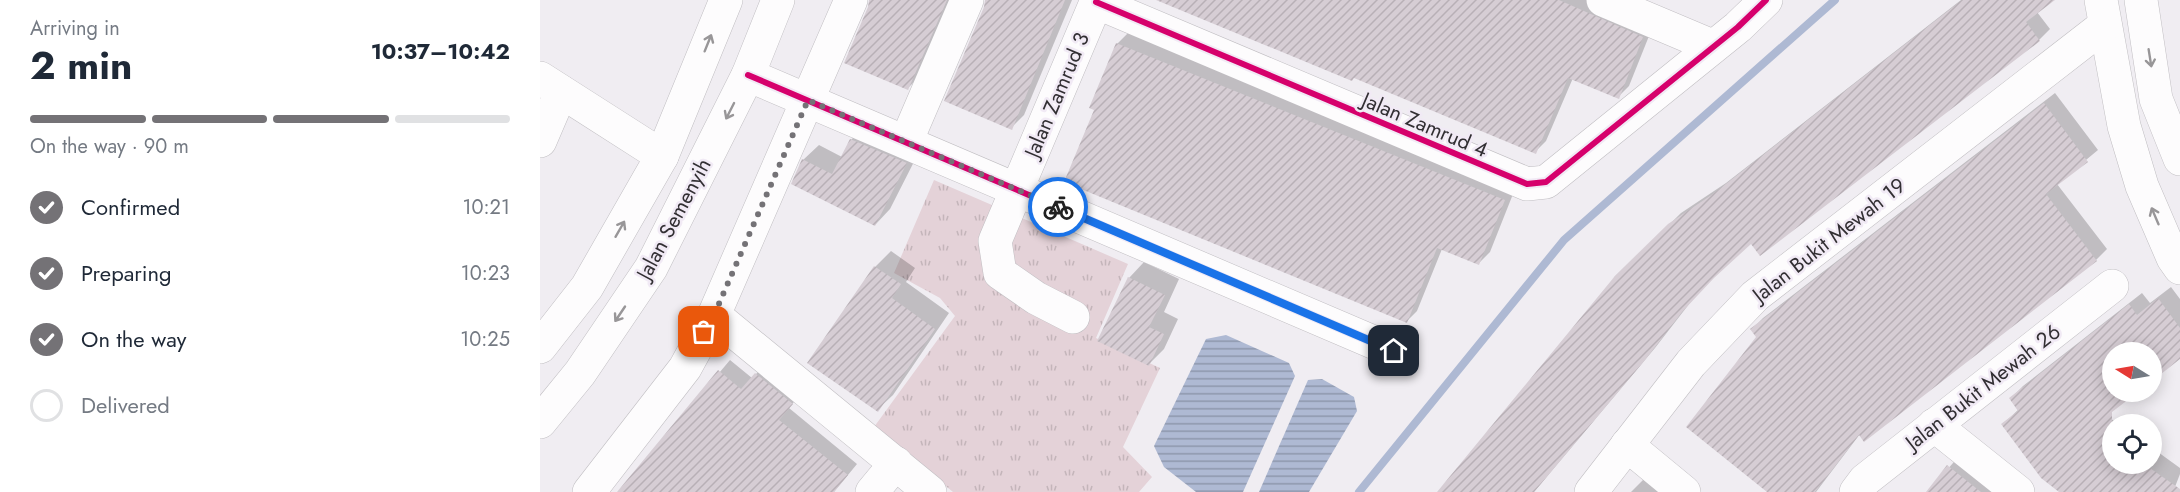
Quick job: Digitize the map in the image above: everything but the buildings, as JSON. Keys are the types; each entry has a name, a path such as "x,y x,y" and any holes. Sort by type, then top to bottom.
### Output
{"street":[{"name":"Jalan Semenyih","path":"540,347 587,287 662,156 726,0"},
{"name":"Jalan Semenyih","path":"540,422 580,373 651,268 748,75 778,0"},
{"path":"589,492 685,368 714,315 851,0"},
{"path":"906,142 967,0"},
{"path":"1604,0 1712,46"},
{"name":"Jalan Zamrud 4","path":"1097,1 1527,184 1546,182 1738,27 1766,0"},
{"path":"2141,0 2156,99 2180,159"},
{"name":"Jalan Zamrud 3","path":"1073,317 1036,298 1000,273 995,241 1097,1"},
{"path":"2103,13 2124,126 2142,186 2173,258 2180,268"},
{"name":"Jalan Bukit Mewah 19","path":"1591,492 1691,363 1755,296 2103,13"},
{"path":"748,75 1394,351"},
{"path":"540,141 550,85 662,156"},
{"name":"Jalan Bukit Mewah 26","path":"1856,492 1866,480 1934,425 2112,286"},
{"path":"714,315 930,492"},
{"path":"1934,425 2018,492"},
{"path":"1627,446 1684,492"},
{"path":"872,492 896,463"}],"green space":[{"path":"934,180 1128,264 1096,338 1160,368 1123,447 1152,477 1139,492 953,492 874,427 955,316 940,298 894,273"}],"water":[{"path":"1226,335 1289,363 1295,376 1243,492 1196,492 1164,467 1154,446 1206,339"},
{"path":"1322,379 1354,397 1357,411 1309,492 1259,492 1308,380"}],"waterway":[{"path":"1359,492 1564,240 1835,0"}],"cycle path":[{"path":"1096,2 1527,184 1546,182 1738,27 1766,0"},
{"path":"748,75 1394,351"}],"way so far":[{"path":"704,332 714,315 808,100 1058,207"}],"route":[{"path":"1058,207 1394,351"}]}
